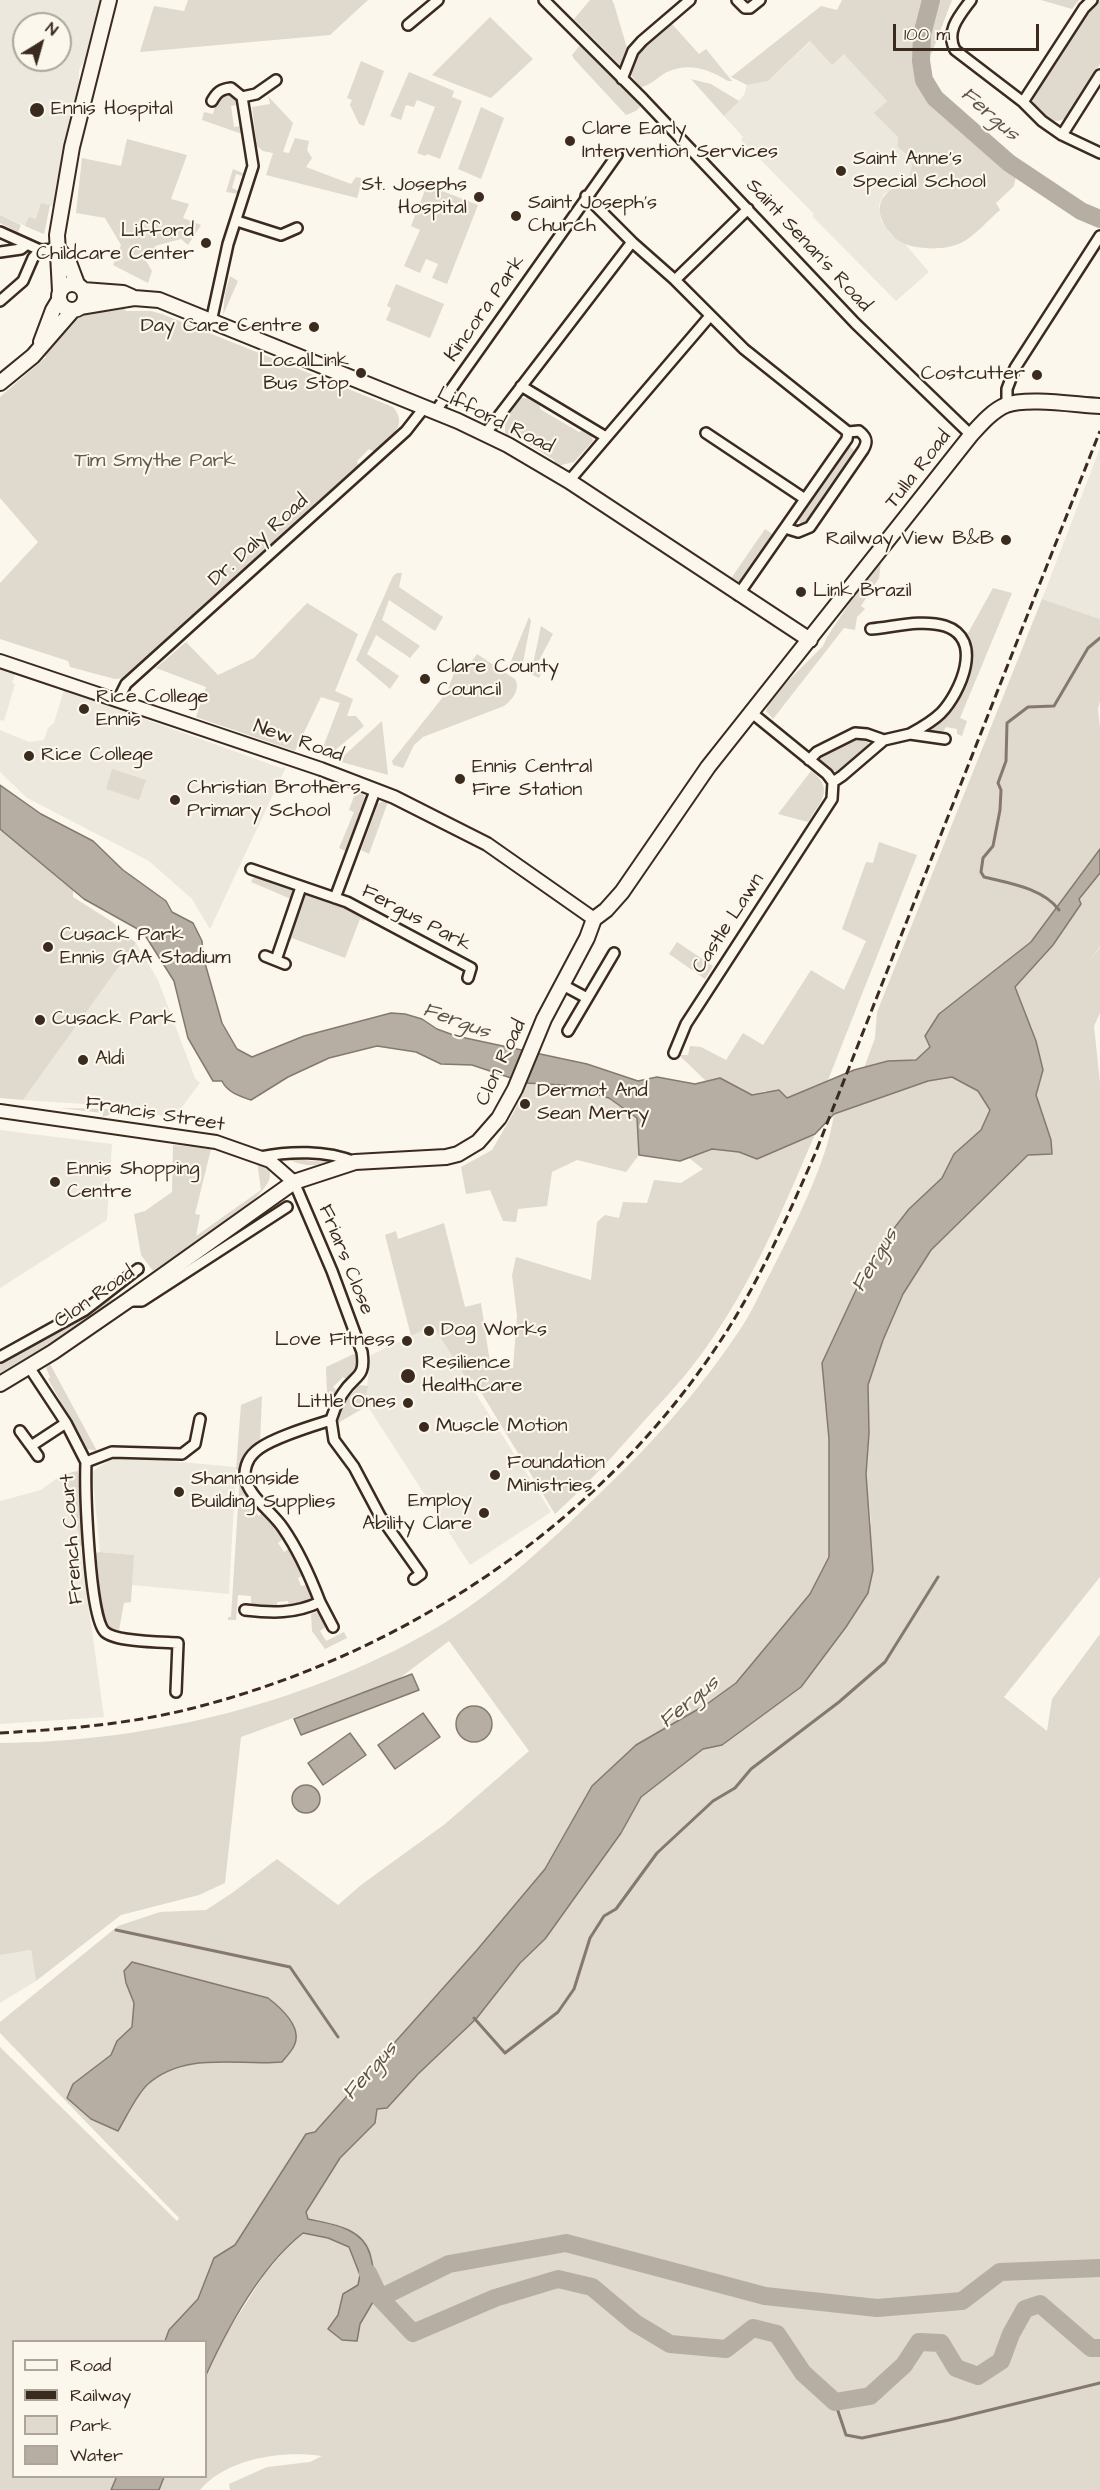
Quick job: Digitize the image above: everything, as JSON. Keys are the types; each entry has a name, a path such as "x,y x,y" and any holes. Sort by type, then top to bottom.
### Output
{"main road":[{"path":"76,309 66,309 59,296 57,235 72,147 94,55 112,0"},
{"path":"0,383 38,350 86,297 68,260 58,249"},
{"path":"38,350 52,310 65,285 80,287"},
{"name":"Lifford Road","path":"80,287 134,298"},
{"name":"Lifford Road","path":"76,309 134,298 159,300 485,434 569,482 738,595 790,625 810,640"},
{"path":"1007,405 1035,402 1100,406"},
{"name":"Tulla Road","path":"810,640 971,435 991,414 1007,405"},
{"name":"Clon Road","path":"0,1384 249,1222 294,1182 355,1162 458,1154 478,1142 493,1126 515,1089 533,1044 561,984 587,938 594,919 606,910 622,892 708,767 810,640"}],"street":[{"path":"408,25 438,0"},
{"name":"Saint Senan's Road","path":"544,0 748,209 855,324 971,435"},
{"path":"622,79 633,51 690,0"},
{"path":"737,0 747,11 760,0"},
{"path":"971,0 954,24 951,42 955,50 1062,135 1100,153"},
{"path":"1023,102 1084,8 1092,0"},
{"path":"1062,135 1100,75"},
{"path":"242,97 256,94 276,80"},
{"path":"211,322 228,244 237,221 252,166 242,97 231,88 223,89 212,101"},
{"name":"Kincora Park","path":"429,410 617,155"},
{"path":"586,196 744,349 863,450 810,527 798,532 785,528"},
{"path":"675,280 748,209"},
{"path":"237,221 281,235 297,228"},
{"path":"0,232 40,250 58,249"},
{"path":"1007,405 1007,389 1015,368 1100,236"},
{"path":"485,434 632,242"},
{"path":"0,252 21,249 26,244"},
{"path":"0,301 23,281 33,258 40,250"},
{"path":"569,482 710,316"},
{"path":"521,386 606,437"},
{"name":"Dr. Daly Road","path":"118,700 126,684 429,410"},
{"path":"706,433 805,499"},
{"path":"738,595 848,436"},
{"path":"752,712 833,782 884,740 910,734 934,719 951,699 968,662 966,649 954,631 946,626 928,623 870,629"},
{"name":"New Road","path":"0,661 321,770 375,791 460,829 487,844 594,919"},
{"path":"809,760 817,752 855,734 867,734 884,740"},
{"path":"910,734 945,740"},
{"name":"Castle Lawn","path":"674,1053 686,1024 832,799 833,782"},
{"name":"Fergus Park","path":"335,898 375,791"},
{"name":"Fergus Park","path":"251,869 347,902 471,968 468,978"},
{"path":"276,960 301,887"},
{"path":"568,1031 614,952"},
{"path":"265,956 285,964"},
{"path":"561,984 587,998"},
{"name":"Francis Street","path":"0,1111 216,1142 276,1165 294,1182"},
{"path":"260,1157 283,1152 340,1156 355,1162"},
{"name":"Friars Close","path":"294,1182 332,1272 362,1352 364,1364 361,1374 342,1393 331,1420"},
{"path":"249,1222 286,1207"},
{"path":"0,1357 85,1310 138,1269"},
{"name":"French Court","path":"29,1367 66,1423 86,1462 92,1583 98,1621 105,1632 118,1637 178,1643 176,1692"},
{"name":"French Court","path":"86,1462 112,1452 182,1454 195,1444 200,1419"},
{"path":"333,1626 288,1536 274,1516 250,1490 246,1480 246,1469 250,1458 264,1445 331,1420 330,1429 334,1440 354,1467 380,1516 421,1574 414,1579"},
{"path":"31,1446 66,1423"},
{"path":"20,1431 38,1456"},
{"path":"245,1610 276,1613 310,1607 320,1602"}],"shaded area":[{"name":"Ennis Hospital","path":"0,0 103,0 85,59 79,70 79,84 55,206 49,206 44,234 0,215"},
{"name":"Saint Anne's Special School","path":"811,41 844,53 887,101 875,113 898,136 897,146 913,161 908,182 884,194 879,205 881,220 890,234 905,244 929,272 896,301 741,140 743,137 724,116 744,95 747,85 768,81"},
{"path":"1100,448 1100,619 1042,599"},
{"name":"Rice College","path":"0,670 15,674 12,683 15,684 4,721 0,720"},
{"name":"Christian Brothers Primary School","path":"64,690 281,768 286,767 210,929 192,899 149,861 27,798 0,772 0,730 29,742 44,740 48,728 54,723"},
{"path":"136,943 158,980 195,1078 200,1083 173,1119 129,1107 23,1100"},
{"name":"Ennis Shopping Centre","path":"0,1130 112,1144 107,1220 0,1288"},
{"path":"433,1326 551,1512 470,1565 365,1402 371,1355"},
{"name":"Shannonside Building Supplies","path":"115,1456 236,1467 229,1594 132,1585 133,1555 100,1552 92,1472"},
{"path":"61,1475 78,1530 104,1717 0,1724 0,1501 41,1490"},
{"path":"31,1950 36,1981 0,2003 0,1955"}],"green space":[{"path":"188,0 368,0 330,35 140,52 154,6 184,11"},
{"path":"590,0 612,0 614,4 627,48 620,65 574,19"},
{"path":"842,0 952,0 931,55 927,40 933,89 1018,165 1014,186 996,203 1000,210 961,243 941,248 918,247 900,242 887,229 880,213 882,200 892,189 908,182 913,161 897,146 898,137 874,113 887,101 844,54 832,65 810,41 768,81 747,85 731,77 821,6 837,10"},
{"path":"1041,0 1079,0 1072,9"},
{"path":"1100,0 1100,64 1065,118 1060,121 1049,119 1036,108 1033,97 1092,7"},
{"path":"490,17 533,59 491,98 432,75"},
{"path":"672,24 699,54 706,49 732,81 706,70 691,67 667,72 641,87 630,74 633,65 641,51"},
{"path":"581,44 642,105 636,111 626,115 574,59 572,55"},
{"path":"361,61 384,71 364,126 359,124 350,105 352,100 347,98"},
{"path":"409,72 454,91 452,97 462,101 440,159 417,153 435,107 417,100 414,107 406,105 401,120 390,116"},
{"path":"691,79 711,84 739,101 724,116"},
{"path":"229,94 237,99 237,105 231,106 234,127 241,126 242,134 202,120 204,112 213,114 219,98"},
{"path":"268,96 293,123 283,152 289,153 295,138 309,141 307,150 312,158 306,167 351,184 356,177 361,178 357,198 266,175 273,153 263,151 257,146 252,107 270,104"},
{"path":"481,107 504,118 481,179 458,169"},
{"path":"127,139 187,155 171,199 189,204 183,218 201,225 188,245 181,239 155,246 158,254 146,261 152,271 148,283 113,265 121,245 105,218 76,213 82,158 121,166"},
{"path":"233,169 245,174 243,176 236,174 232,188 239,191 239,194 226,192"},
{"path":"427,185 478,205 447,284 432,278 438,264 426,259 420,273 404,266 420,230 411,226"},
{"path":"41,203 50,205 44,234 25,226 29,217 36,219"},
{"path":"0,215 21,225 18,232 0,223"},
{"path":"230,276 238,281 223,315 225,294"},
{"path":"396,284 444,304 430,338 386,320 391,308 387,306"},
{"name":"Tim Smythe Park","path":"123,307 126,311 151,311 162,314 393,407 399,420 391,437 374,452 369,449 357,461 359,467 125,678 115,679 70,667 68,661 0,639 0,583 38,542 0,498 0,397 46,357 43,353 66,322 95,311"},
{"path":"520,398 529,398 540,405 540,409 579,432 583,430 591,435 593,441 574,462 557,466 554,460 514,435 510,437 505,434 505,419"},
{"path":"849,446 855,454 807,524 801,525 798,517"},
{"path":"765,529 774,535 744,580 734,586 730,580"},
{"path":"881,562 879,578 861,606 865,609 857,617 855,630 844,628 773,719 766,711 770,699 823,646 876,563"},
{"path":"402,573 399,587 443,617 435,631 389,600 382,620 420,646 410,658 376,635 367,654 399,676 390,689 356,660 393,576"},
{"path":"993,588 1012,593 960,718 967,721 962,736 957,734 957,729 946,727 941,735 923,732 945,714 962,690 971,663 971,649 967,635"},
{"path":"1042,599 1100,619 1100,701 1098,709 1100,849 1031,942 974,986 925,1036 930,1047 916,1060 888,1061 864,1068 875,1038 877,1012"},
{"path":"307,603 358,634 335,691 353,699 347,716 356,716 364,726 327,757 320,755 340,703 321,697 295,751 196,717 206,687 156,668 186,642 218,675 254,658"},
{"path":"529,617 531,621 522,668 511,661"},
{"path":"541,626 553,634 534,670 541,674 539,678 531,674"},
{"path":"477,654 515,679 517,687 513,697 504,706 423,737 414,745 403,768 393,765 392,761 447,692 457,665 466,669"},
{"path":"382,721 388,775 338,761"},
{"path":"853,738 866,738 869,741 868,745 842,772 833,771 820,760 824,752"},
{"path":"112,769 146,780 139,800 106,789"},
{"path":"811,771 818,777 824,790 821,801 808,822 778,814"},
{"path":"356,791 364,795 365,799 345,851 339,848 354,812 349,810"},
{"path":"383,801 388,802 369,854 361,850 378,804"},
{"name":"Cusack Park","path":"0,829 73,890 73,897 111,921 136,943 23,1100 0,1098"},
{"path":"879,842 917,855 828,1080 787,1098 765,1091 752,1095 720,1078 706,1081 679,1055 688,1055 690,1046 701,1047 726,1060 743,1033 763,1045 811,970 844,990 866,941 842,929 866,862 873,863"},
{"path":"1100,873 1100,947 1089,961 1100,948 1100,1013 1094,1026 1100,1083 1100,1577 1004,1697 1047,1731 1052,1699 1100,1634 1100,2490 230,2490 229,2484 267,2467 310,2462 322,2456 291,2454 256,2459 240,2464 211,2479 200,2490 159,2490 164,2478 207,2478 207,2373 222,2341 264,2275 293,2241 303,2233 328,2238 349,2247 360,2275 358,2285 343,2294 338,2315 357,2341 360,2324 380,2290 372,2272 369,2253 341,2226 307,2219 306,2212 340,2158 375,2123 377,2109 387,2108 418,2074 476,2019 520,1963 545,1939 621,1833 641,1797 703,1749 722,1745 871,1523 866,1474 869,1433 868,1385 883,1340 903,1294 931,1250 1029,1155 1051,1140 1036,1095 1043,1070 1036,1041 1015,987 1053,945 1079,899"},
{"path":"259,876 292,889 291,899 251,882 253,878"},
{"path":"306,894 347,907 366,917 364,921 360,919 345,958 292,938 290,942 287,941"},
{"path":"677,942 713,966 705,979 669,954"},
{"path":"952,1077 978,1091 990,1110 981,1130 954,1154 942,1178 909,1209 822,1363 829,1439 829,1557 810,1594 736,1683 592,1786 545,1869 477,1950 315,2132 306,2134 235,2245 214,2258 198,2299 169,2330 165,2340 12,2340 12,2478 117,2478 111,2490 0,2490 0,2047 177,2221 179,2218 0,2033 0,2022 118,1926 160,1912 206,1910 277,1859 338,1905 361,1885 445,1824 529,1751 449,1641 397,1680 241,1737 225,1883 199,1895 121,1915 36,1981 31,1950 0,1955 0,1743 57,1741 115,1735 231,1712 287,1695 342,1675 395,1650 446,1622 487,1594 525,1563 617,1477 675,1415 727,1348 747,1318 809,1194 824,1153 834,1114 928,1081"},
{"path":"526,1083 563,1085 610,1098 637,1118 639,1155 626,1172 577,1160 552,1172 547,1206 518,1209 516,1222 503,1221 490,1190 466,1194 461,1167 492,1150 514,1112"},
{"path":"60,1108 112,1109 109,1115 103,1117 103,1113"},
{"path":"815,1134 752,1272 705,1349 676,1386 611,1458 555,1514 473,1379 468,1381 433,1326 411,1336 385,1235 396,1231 398,1239 444,1223 465,1307 481,1303 491,1369 513,1368 517,1316 512,1275 516,1257 591,1280 597,1222 605,1215 619,1218 623,1202 647,1203 654,1180 681,1183 703,1169 689,1158 712,1149 739,1152 757,1158"},
{"path":"173,1145 211,1149 195,1214 200,1215 196,1236 261,1190 257,1161 267,1167 270,1177 262,1191 250,1203 153,1271 141,1255 134,1214 145,1211 172,1192"},
{"path":"288,1157 312,1161 328,1160 308,1165 287,1159"},
{"path":"114,1299 74,1329 0,1373 0,1364 94,1310 104,1300"},
{"path":"358,1352 353,1374 347,1380 343,1377 333,1387 337,1391 334,1398 327,1394 326,1367"},
{"path":"50,1364 97,1451 87,1449 48,1379 50,1377 46,1368"},
{"path":"359,1385 368,1386 365,1402 367,1406 338,1423 341,1407"},
{"path":"262,1396 260,1442 246,1455 241,1473 236,1469 241,1405"},
{"path":"78,1471 85,1545 80,1546 78,1530 61,1475"},
{"path":"240,1474 246,1491 256,1503 251,1508 259,1516 264,1511 284,1538 278,1543 284,1552 290,1548 304,1575 298,1578 301,1586 307,1585 313,1597 307,1603 289,1607 288,1601 277,1602 278,1609 256,1608 251,1602 251,1596 238,1595 236,1620 228,1620 228,1617 231,1617"},
{"path":"96,1553 134,1555 131,1602 124,1603 119,1630 109,1627 103,1618"},
{"path":"317,1612 322,1614 327,1626 320,1631 326,1641 344,1632 347,1638 325,1649 312,1631 311,1614"}],"water":[{"path":"0,785 41,814 93,841 123,870 166,901 172,912 193,923 202,941 203,956 222,1023 237,1049 252,1057 304,1036 391,1013 405,1014 422,1019 437,1029 456,1036 587,1064 638,1081 657,1077 695,1084 720,1078 752,1095 779,1090 787,1098 854,1070 888,1061 916,1060 930,1047 925,1036 939,1014 1031,942 1100,849 1100,873 1079,899 1081,904 1053,945 1015,987 1036,1041 1043,1070 1036,1095 1051,1140 1052,1154 1028,1155 931,1250 903,1294 883,1340 868,1385 869,1433 866,1474 873,1570 868,1593 846,1627 801,1687 722,1745 703,1749 641,1797 621,1833 545,1939 520,1963 476,2019 418,2074 387,2108 377,2109 375,2123 340,2158 306,2212 308,2219 336,2225 353,2232 366,2245 370,2254 380,2290 360,2324 357,2341 342,2340 328,2329 338,2315 343,2294 358,2285 360,2275 349,2247 328,2238 303,2233 273,2262 247,2298 207,2373 207,2340 165,2340 169,2330 198,2299 214,2258 235,2245 306,2134 315,2132 477,1950 545,1869 592,1786 636,1745 707,1704 736,1683 810,1594 829,1557 829,1439 822,1363 871,1258 909,1209 942,1178 954,1154 981,1130 990,1110 978,1091 952,1077 928,1081 834,1114 815,1134 757,1159 739,1152 712,1149 680,1161 639,1155 637,1118 609,1098 563,1085 526,1083 472,1065 441,1064 416,1052 377,1046 329,1058 288,1077 251,1100 230,1091 222,1081 213,1081 188,1038 174,981 143,932 84,899 0,829"},
{"path":"412,1674 419,1690 301,1735 294,1719"},
{"path":"474,1706 487,1711 492,1724 487,1737 474,1742 461,1737 456,1724 461,1711"},
{"path":"423,1713 440,1737 395,1769 378,1745"},
{"path":"350,1733 366,1755 323,1785 308,1763"},
{"path":"306,1785 316,1789 320,1799 316,1809 306,1813 296,1809 292,1799 296,1789"},
{"path":"132,1962 268,1998 279,2007 293,2026 296,2032 294,2046 282,2062 212,2062 178,2067 163,2074 144,2089 118,2131 91,2119 67,2098 73,2084 111,2055 117,2041 132,2027 134,2003 124,1971"},
{"path":"116,2478 164,2478 159,2490 111,2490"}],"waterway":[{"name":"Fergus","path":"931,0 922,35 921,61 924,80 935,98 1009,163 1081,211 1100,219"},
{"path":"1059,910 1035,891 984,877 981,872 983,858 993,846 1000,810 1001,790 998,783 1006,761 1007,723 1028,707 1054,706 1088,648 1100,638"},
{"path":"474,2018 505,2053 558,2012 574,1989 590,1938 604,1916 616,1909 657,1853 713,1801 735,1788 751,1769 839,1702 885,1662 938,1577"},
{"path":"116,1930 290,1967 338,2037"},
{"path":"380,2298 449,2264 566,2243 765,2296 877,2308 962,2301 1000,2272 1100,2268"},
{"path":"368,2273 380,2298 413,2333 495,2298 558,2279 592,2287 635,2323 670,2344 726,2349 753,2328 777,2334 803,2373 835,2402 870,2396 904,2365 919,2342 941,2343 956,2368 978,2376 1001,2361 1011,2334 1025,2309 1040,2304 1091,2348 1100,2348"},
{"path":"835,2402 846,2435 862,2438 949,2420 1100,2383"}],"railway":[{"path":"0,1733 101,1725 176,1712 280,1681 357,1650 431,1611 501,1566 567,1515 628,1457 682,1394 730,1326 754,1284 776,1242 815,1154 1100,431"}],"place":[{"name":"Ennis Hospital","path":"37,110"},
{"name":"Clare Early Intervention Services","path":"570,141"},
{"name":"Saint Anne's Special School","path":"841,171"},
{"name":"St. Josephs Hospital","path":"479,197"},
{"name":"Saint Joseph's Church","path":"516,216"},
{"name":"Lifford Childcare Center","path":"206,243"},
{"name":"Day Care Centre","path":"314,327"},
{"name":"LocalLink Bus Stop","path":"361,373"},
{"name":"Costcutter","path":"1037,375"},
{"name":"Railway View B&B","path":"1006,540"},
{"name":"Link Brazil","path":"801,592"},
{"name":"Clare County Council","path":"425,679"},
{"name":"Rice College Ennis","path":"84,709"},
{"name":"Rice College","path":"29,756"},
{"name":"Ennis Central Fire Station","path":"460,779"},
{"name":"Christian Brothers Primary School","path":"175,800"},
{"name":"Cusack Park Ennis GAA Stadium","path":"48,947"},
{"name":"Cusack Park","path":"40,1020"},
{"name":"Aldi","path":"83,1060"},
{"name":"Dermot And Sean Merry","path":"525,1104"},
{"name":"Ennis Shopping Centre","path":"55,1182"},
{"name":"Dog Works","path":"429,1331"},
{"name":"Love Fitness","path":"407,1341"},
{"name":"Resilience HealthCare","path":"408,1376"},
{"name":"Little Ones","path":"408,1403"},
{"name":"Muscle Motion","path":"424,1427"},
{"name":"Foundation Ministries","path":"495,1475"},
{"name":"Shannonside Building Supplies","path":"179,1492"},
{"name":"Employ Ability Clare","path":"484,1513"}]}
